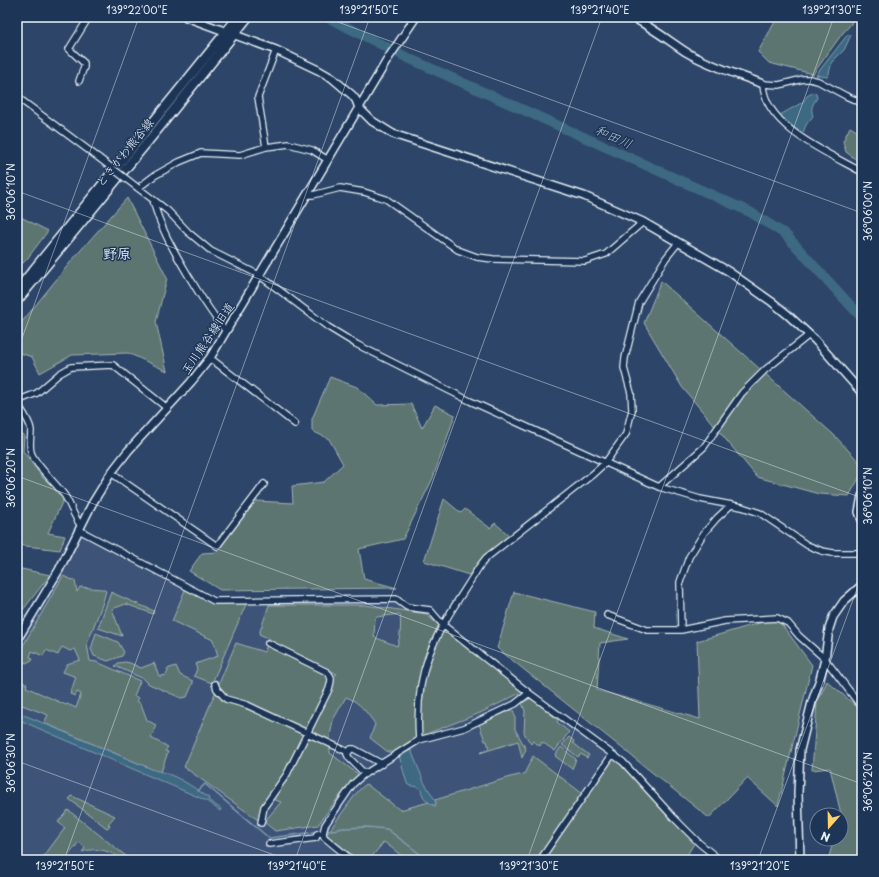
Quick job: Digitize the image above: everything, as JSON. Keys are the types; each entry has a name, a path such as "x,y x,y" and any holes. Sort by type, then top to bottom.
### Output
{"main road":[{"name":"ときがわ熊谷線","path":"17,301 154,134 230,33 238,17"},
{"name":"ときがわ熊谷線","path":"17,290 230,33 248,17"}],"street":[{"path":"79,81 84,63 68,49 89,17"},
{"path":"186,17 276,50 318,70 332,78 352,95 359,108 372,121 393,134 584,196 643,222 747,284 788,315 809,335 862,393"},
{"name":"玉川熊谷線旧道","path":"17,640 60,570 101,488 128,450 191,382 210,358 389,57 416,17"},
{"path":"632,17 686,52 763,84 779,85 803,79 810,79 818,81 862,103"},
{"path":"266,147 258,97 276,50"},
{"path":"763,84 765,98 784,125 796,135 862,172"},
{"path":"17,97 168,211 188,232 211,251 259,275 328,327 356,344 470,401 659,487 700,499 742,507 760,513 807,545 822,551 833,553 862,553"},
{"path":"138,188 160,172 201,153 240,155 266,147 289,144 312,150 328,160"},
{"path":"306,195 313,195 340,188 364,192 386,199 458,250 493,259 585,261 606,254 643,222"},
{"path":"153,200 158,217 170,245 204,303 226,332"},
{"path":"419,740 418,718 423,676 428,656 443,626 479,566 486,558 534,522 605,463 626,434 632,410 631,393 624,368 625,358 639,302 666,258 678,243"},
{"path":"659,487 704,446 742,393 765,370 809,335"},
{"path":"210,358 295,424"},
{"path":"167,408 113,366 71,367 59,374 37,393 17,402 31,428 30,451 41,468 65,496 80,528 214,601 396,599 407,607 430,610 443,626 529,693 623,762 674,818 699,843 720,860"},
{"path":"111,473 217,546 264,484"},
{"path":"862,496 859,512 862,520"},
{"path":"681,630 680,582 689,557 704,533 731,505"},
{"path":"800,860 798,793 800,750 825,659 829,629 833,617 844,601 862,585"},
{"path":"607,615 647,630 681,630 725,621 777,618 788,623 799,636 825,659 862,706"},
{"path":"261,823 264,807 287,774 332,681 327,672 268,643"},
{"path":"215,684 226,699 247,706 307,732 348,752"},
{"path":"352,860 324,837 323,833 325,825 352,784 365,774 419,740 464,728 515,704 529,693"},
{"path":"348,752 351,748 354,749 382,764"},
{"path":"348,752 349,758 365,774"},
{"path":"540,860 612,755"},
{"path":"269,844 316,838 317,834 323,833"}],"shaded area":[{"path":"848,34 851,35 844,50 832,62 828,77 816,75"},
{"path":"814,92 817,98 812,108 813,116 806,125 802,135 791,127 780,115 803,102 807,96"},
{"path":"79,527 216,600 396,600 408,602 423,608 613,757 540,860 17,860 17,611 32,617"},
{"path":"17,712 154,770 176,777 209,798 208,800 221,809 220,811 205,800 17,719"},
{"path":"411,750 424,782 435,800 436,806 426,800 421,789 408,785 407,783 399,756"}],"green space":[{"path":"775,17 853,17 851,24 813,74 769,63 758,52 776,20"},
{"path":"850,127 860,133 862,164 846,152 843,141"},
{"path":"127,198 167,278 156,322 167,371 128,353 72,355 40,373 32,357 17,352 17,328 73,259"},
{"path":"17,215 48,231 27,259 17,269"},
{"path":"661,281 834,435 862,465 862,473 849,496 819,494 757,477 682,387 644,323"},
{"path":"330,377 357,387 377,405 411,404 422,428 435,405 455,415 433,478 403,539 359,549 364,579 397,588 220,590 189,571 202,553 217,552 256,501 293,503 292,486 324,482 343,464 329,439 312,431 312,419"},
{"path":"17,432 24,435 23,451 43,478 65,496 48,533 65,536 60,550 17,545"},
{"path":"444,499 461,513 465,509 490,528 495,523 510,536 484,555 469,575 424,561"},
{"path":"17,568 50,575 23,610 17,608"},
{"path":"63,576 75,581 77,592 80,587 102,589 106,591 87,644 90,661 97,662 140,681 134,696 139,698 137,701 141,704 147,720 156,725 151,738 168,747 165,751 168,752 161,772 44,723 48,715 17,703 17,680 27,684 26,687 76,708 81,694 77,692 75,696 70,694 76,677 63,672 67,664 80,660 75,649 70,651 62,647 58,655 46,650 43,656 32,651 30,657 33,659 31,662 23,662 19,667 17,666 17,656"},
{"path":"185,590 211,602 247,602 212,683 194,676 197,669 195,664 218,656 213,640 172,621"},
{"path":"111,592 154,611 153,614 126,604 112,609 122,636 98,628"},
{"path":"514,592 595,612 594,628 628,639 600,643 597,690 700,719 697,641 777,618 812,665 778,806 747,778 709,818 497,648"},
{"path":"269,605 365,605 427,614 430,618 526,690 480,713 416,738 405,747 393,752 388,752 370,738 375,724 359,705 346,697 333,720 330,736 330,753 359,775 337,799 318,825 275,831 264,822 281,802 272,799 258,820 184,767 236,643 264,652 267,645 322,672 329,679 337,674 269,641 270,639 259,634","holes":["400,614 401,626 397,646 374,637 375,619 377,617"]},
{"path":"96,633 118,642 124,652 122,656 108,661 94,656 91,649"},
{"path":"125,662 141,668 154,663 159,676 166,675 168,671 167,669 176,666 180,675 193,681 187,697 181,698 149,684 144,679 115,666 118,663"},
{"path":"827,681 862,711 862,860 828,860 832,847 849,847 849,807 839,807 830,768 812,770 817,703"},
{"path":"531,698 558,720 557,722 569,732 555,751 542,742 540,746 533,741 531,744 524,733 525,711 522,703"},
{"path":"512,708 515,715 515,729 526,749 522,758 518,741 480,753 489,748 479,724"},
{"path":"569,737 574,741 573,743 589,755 587,758 581,754 578,757 562,745"},
{"path":"561,747 576,759 572,769 555,756"},
{"path":"533,756 583,794 536,860 491,860 484,856 481,860 407,860 384,842 369,860 359,860 326,835 358,791 366,784 400,810 429,802 434,806 436,803 435,800 524,774"},
{"path":"614,758 623,764 695,842 684,860 543,860"},
{"path":"72,796 115,816 108,824 110,826 108,829 69,799"},
{"path":"68,810 131,860 121,860 113,854 103,850 87,850 82,852 85,848 79,842 65,860 41,860 65,828 58,822"}],"waterway":[{"name":"和田川","path":"327,17 408,58 750,212 785,234 862,318"},
{"path":"198,791 205,784 269,838 315,832"},
{"path":"325,831 366,827 387,829 428,860"}],"district":[{"name":"野原","path":"117,253"}]}
